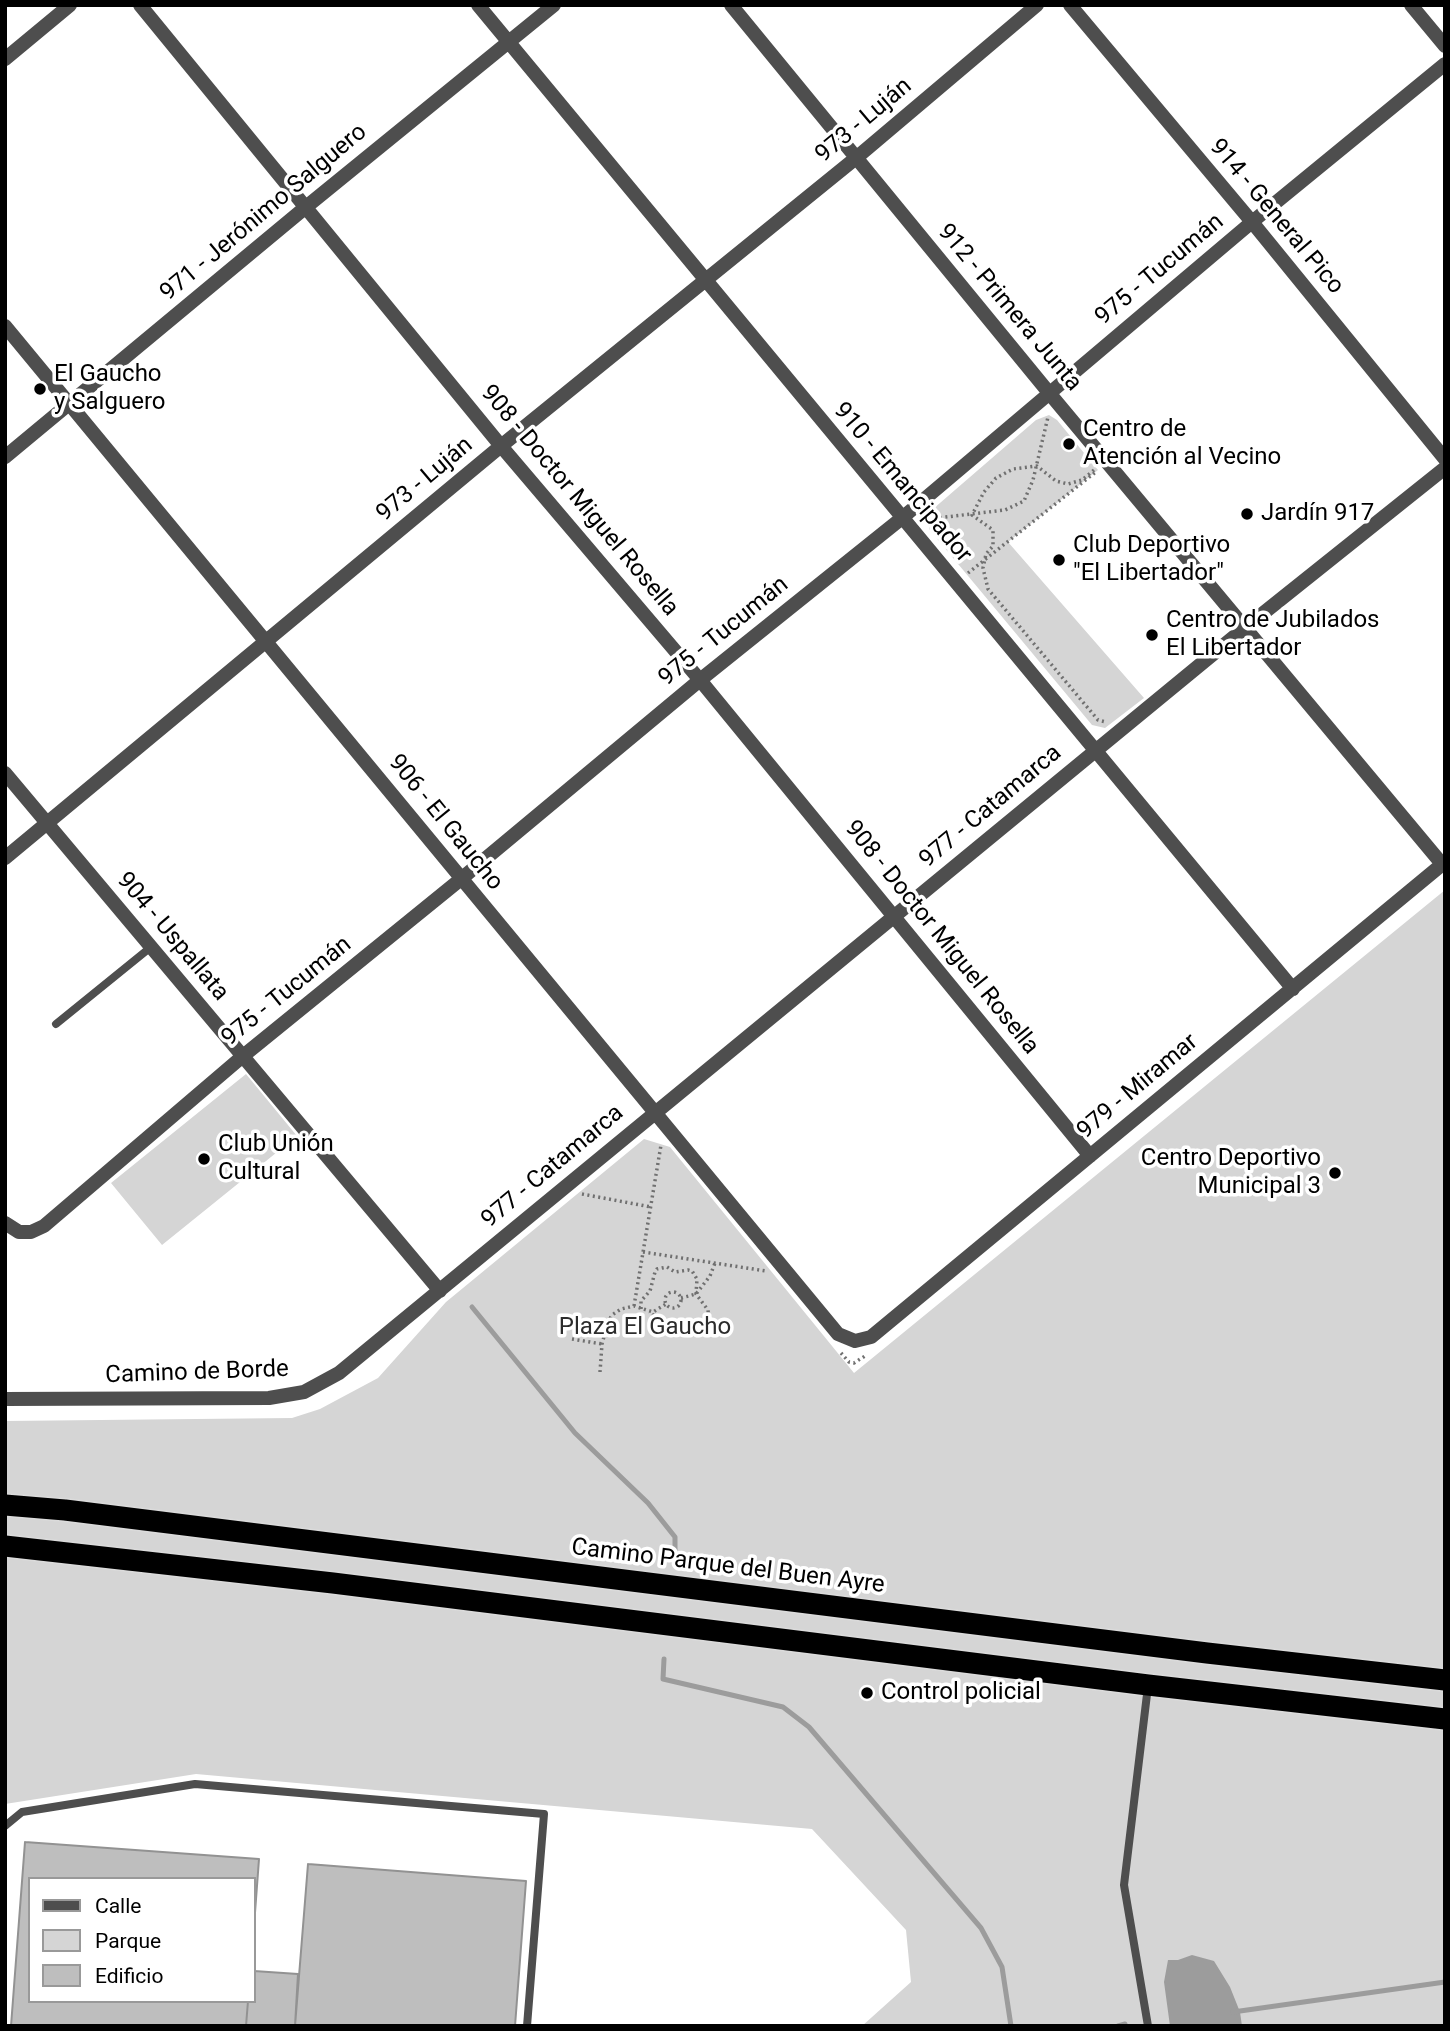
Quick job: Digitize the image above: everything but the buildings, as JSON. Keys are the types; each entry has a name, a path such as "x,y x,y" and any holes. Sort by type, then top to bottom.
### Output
{"highway":[{"name":"Camino Parque del Buen Ayre","path":"5,1505 65,1510 1180,1650 1445,1680"},
{"path":"5,1546 333,1583 1148,1685 1445,1719"}],"street":[{"path":"5,59 70,5"},
{"name":"908 - Doctor Miguel Rosella","path":"140,5 501,446 700,680 1090,1156"},
{"name":"910 - Emancipador","path":"478,5 1293,989"},
{"name":"971 - Jerónimo Salguero","path":"5,457 554,5"},
{"name":"912 - Primera Junta","path":"731,5 1050,394 1443,863"},
{"name":"973 - Luján","path":"5,858 501,446 856,158 1037,5"},
{"name":"914 - General Pico","path":"1070,5 1252,222 1445,459"},
{"path":"1411,5 1445,46"},
{"name":"975 - Tucumán","path":"5,1223 19,1232 31,1232 44,1226 243,1056 700,680 902,518 1252,222 1445,64"},
{"name":"906 - El Gaucho","path":"5,326 838,1335 855,1341"},
{"name":"977 - Catamarca","path":"440,1291 1246,627 1445,468"},
{"name":"904 - Uspallata","path":"5,773 440,1291"},
{"name":"979 - Miramar","path":"855,1341 871,1337 1443,863"},
{"name":"Camino de Borde","path":"5,1399 269,1398 304,1392 339,1373 440,1291"}],"lane":[{"path":"56,1024 151,947"},
{"path":"1148,1685 1124,1885 1148,2026"},
{"path":"5,1826 22,1812 195,1784 544,1814 527,2026"}],"path":[{"path":"929,519 1005,510 1019,505 1034,480 1049,415"},
{"path":"967,575 1097,469 1082,480 1068,484 1056,481 1037,466 1013,469 996,478 984,492 972,514"},
{"path":"972,514 993,530 993,546 986,554 983,568 988,589 1098,720 1106,722"},
{"path":"634,1306 662,1140"},
{"path":"582,1194 651,1207"},
{"path":"643,1252 773,1272"},
{"path":"681,1298 696,1293 710,1276 715,1263"},
{"path":"600,1372 602,1344 608,1322 612,1315 621,1309 634,1306 656,1317 664,1328 680,1327 694,1331 707,1324 709,1314 696,1293 697,1279 692,1272 685,1269 675,1272 667,1267 655,1272 650,1291 641,1301 641,1309"},
{"path":"669,1292 676,1292 681,1298 677,1307 671,1308 666,1304 665,1297 669,1292"},
{"path":"649,1312 666,1304"},
{"path":"572,1339 602,1344"}],"green space":[{"path":"1049,415 1057,420 1098,470 1008,542 1144,698 1105,728 1092,725 929,529 933,509 1036,420"},
{"name":"Plaza El Gaucho","path":"1445,890 1445,2026 862,2026 911,1982 906,1930 812,1829 196,1774 5,1804 5,1421 292,1418 320,1409 378,1378 446,1302 644,1139 670,1147 854,1373"},
{"name":"Club Unión Cultural","path":"246,1074 297,1136 162,1245 111,1183"}],"shaded area":[{"path":"1192,1955 1214,1961 1230,1987 1240,2012 1242,2026 1170,2026 1164,1982 1168,1960"}],"waterway":[{"path":"472,1307 575,1433 648,1503 675,1537 675,1556"},
{"path":"664,1659 663,1679 783,1707 809,1727 981,1928 1002,1967 1011,2026"},
{"path":"1233,2012 1445,1982"},
{"path":"1118,2026 1125,2024"}],"place":[{"name":"El Gaucho y Salguero","path":"40,389"},
{"name":"Centro de Atención al Vecino","path":"1069,444"},
{"name":"Jardín 917","path":"1247,514"},
{"name":"Club Deportivo \"El Libertador\"","path":"1059,560"},
{"name":"Centro de Jubilados El Libertador","path":"1152,635"},
{"name":"Club Unión Cultural","path":"204,1159"},
{"name":"Centro Deportivo Municipal 3","path":"1335,1173"},
{"name":"Control policial","path":"867,1693"}]}
